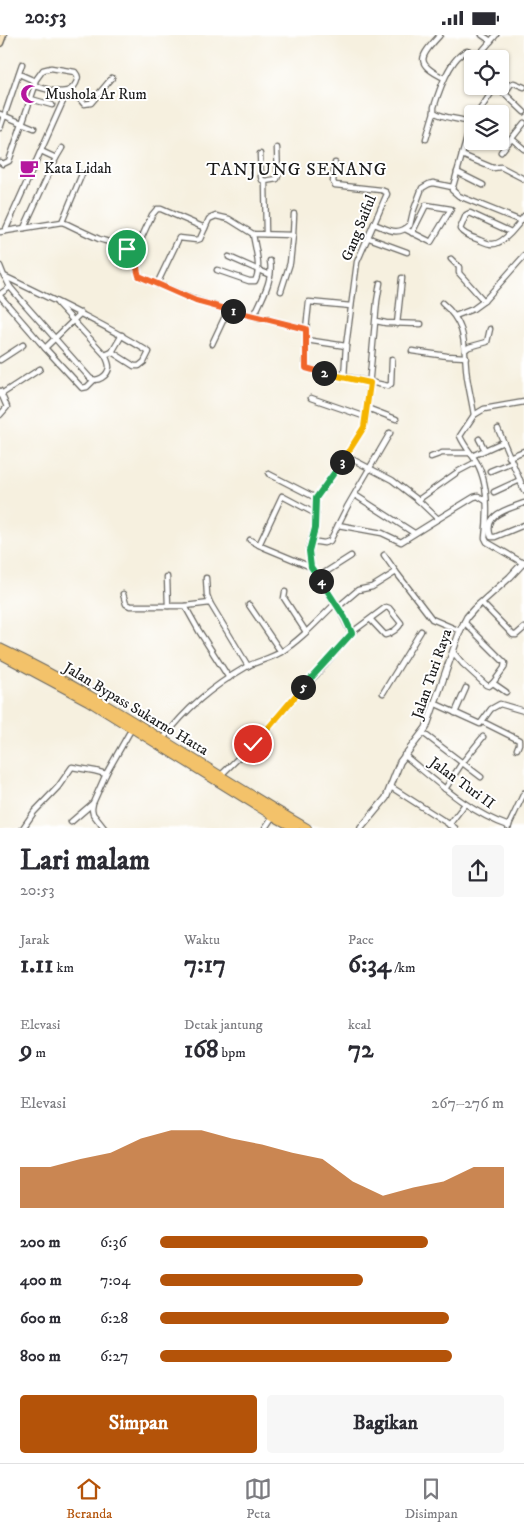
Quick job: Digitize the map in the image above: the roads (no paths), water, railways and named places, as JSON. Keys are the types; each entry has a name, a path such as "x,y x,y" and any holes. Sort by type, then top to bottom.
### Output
{"highway":[{"name":"Jalan Bypass Sukarno Hatta","path":"0,648 73,686 220,777 307,828"},
{"name":"Jalan Bypass Sukarno Hatta","path":"0,654 82,697 294,828"}],"main road":[{"path":"0,43 3,35"}],"street":[{"path":"440,35 427,51 422,61 431,71 444,78"},
{"path":"482,35 491,41"},
{"path":"484,50 496,35"},
{"path":"426,139 434,106 444,78 448,70 464,52"},
{"path":"0,127 2,115 22,65"},
{"path":"0,162 9,161 35,84 43,70 50,68 75,72 78,75 78,79 74,89 64,92 35,84 19,74"},
{"path":"2,232 64,99 72,94 76,95 84,104 91,103 112,78"},
{"path":"509,87 511,84 518,83 524,87"},
{"path":"505,95 524,113"},
{"path":"31,99 52,105"},
{"path":"434,112 438,115 464,120"},
{"path":"2,115 34,129"},
{"path":"501,151 524,124"},
{"path":"512,139 524,149"},
{"path":"24,228 56,157 62,148"},
{"path":"265,181 277,179 278,148"},
{"path":"464,148 452,187 453,192 520,223 524,228"},
{"path":"41,151 56,157"},
{"path":"260,154 261,177 265,181 266,234"},
{"path":"462,155 493,168 501,167 524,179"},
{"name":"Gang Saiful","path":"335,163 333,182 335,185 381,190 387,194 386,200 357,262 344,377"},
{"path":"457,172 483,185"},
{"path":"62,223 82,174"},
{"path":"374,224 394,232 399,232 405,229 411,221 422,188 434,183 452,187"},
{"path":"405,229 412,233 431,242 451,209 426,205 412,233"},
{"path":"134,254 152,215 157,209 205,227"},
{"path":"511,232 470,213 466,215 460,228 463,233 493,245 503,241 520,223 524,216"},
{"path":"281,291 290,263 294,215"},
{"path":"157,284 179,237 198,241 209,219 216,216 229,219 253,234 293,235"},
{"path":"2,232 67,223 97,238 127,249 134,254 139,276 157,284 196,301 306,329"},
{"path":"217,270 249,281 255,281 259,269 253,234"},
{"path":"369,237 407,252"},
{"path":"455,316 473,309 484,301 522,261 524,256"},
{"path":"229,257 270,275"},
{"path":"451,259 459,267 459,273 484,301"},
{"path":"254,316 270,275 270,261"},
{"path":"0,266 10,287 94,380"},
{"path":"4,276 81,313 149,352 144,362 139,366 134,366 112,352"},
{"path":"397,324 402,278"},
{"path":"352,633 337,605 311,567 309,551 315,528 316,498 364,427 380,283"},
{"path":"10,287 0,295 82,388 87,387 107,372 109,367 108,361 105,355 54,300"},
{"path":"351,306 308,302 306,368 387,386 391,384 392,359"},
{"path":"442,303 455,316 462,330 474,415"},
{"path":"212,344 228,310"},
{"path":"45,348 81,313"},
{"path":"376,321 397,324 421,324"},
{"path":"465,350 487,342 490,329"},
{"path":"105,355 112,352 122,335"},
{"path":"306,340 346,346"},
{"path":"0,360 23,345"},
{"path":"412,351 466,357"},
{"path":"0,415 7,407 0,393 40,369"},
{"path":"311,398 366,417"},
{"path":"524,402 484,409 474,415 460,436 483,476 487,521 485,538 487,542 524,562"},
{"path":"367,408 396,419"},
{"path":"498,429 524,490"},
{"path":"311,541 328,543 330,541 390,433"},
{"path":"479,439 485,450"},
{"path":"431,457 444,453 472,454 504,442"},
{"path":"490,471 524,451"},
{"path":"346,456 392,480 418,500 438,519"},
{"path":"418,500 459,471 476,462"},
{"path":"494,492 519,478 524,473"},
{"path":"269,474 316,498"},
{"path":"355,495 414,533"},
{"path":"259,545 282,496 316,514"},
{"path":"338,525 387,535 400,542 474,497 478,496 486,501"},
{"path":"524,503 494,515 490,523 490,534 491,537 495,537 524,525"},
{"path":"250,540 311,567"},
{"path":"384,555 432,619 460,631"},
{"path":"318,577 351,556"},
{"name":"Jalan Turi Raya","path":"361,828 386,798 404,755 429,724 464,622 470,613 524,562"},
{"path":"162,740 187,710 208,691 248,666 274,657 358,590 372,587 396,572"},
{"path":"167,577 168,606"},
{"path":"206,579 207,595 210,603 248,666"},
{"path":"285,592 285,600 306,632"},
{"path":"124,594 127,606 184,606 210,603"},
{"path":"482,603 514,635 524,628"},
{"path":"249,605 281,652"},
{"path":"184,606 229,678"},
{"path":"220,777 265,732 352,633 384,608 388,607 401,623 401,626 385,635 370,619"},
{"path":"453,652 463,664 489,686 504,668 505,663 464,622"},
{"path":"383,693 421,631"},
{"path":"493,683 506,692"},
{"path":"455,713 466,688"},
{"path":"436,704 480,724 483,722 519,740 517,749"},
{"path":"483,722 493,707 500,704 524,711"},
{"path":"104,828 93,814 93,803 106,774 132,728"},
{"path":"423,733 481,777"},
{"path":"445,789 462,763 483,737"},
{"name":"Jalan Turi II","path":"404,755 465,804 508,827"},
{"path":"23,828 34,812 58,787 72,767 106,774"},
{"path":"391,787 455,828"},
{"path":"508,827 524,793"},
{"path":"71,822 93,803"},
{"path":"448,825 465,804"},
{"path":"266,828 273,816"}],"place":[{"name":"Mushola Ar Rum","path":"30,94"},
{"name":"Kata Lidah","path":"29,168"}],"district":[{"name":"TANJUNG SENANG","path":"297,170"}]}
